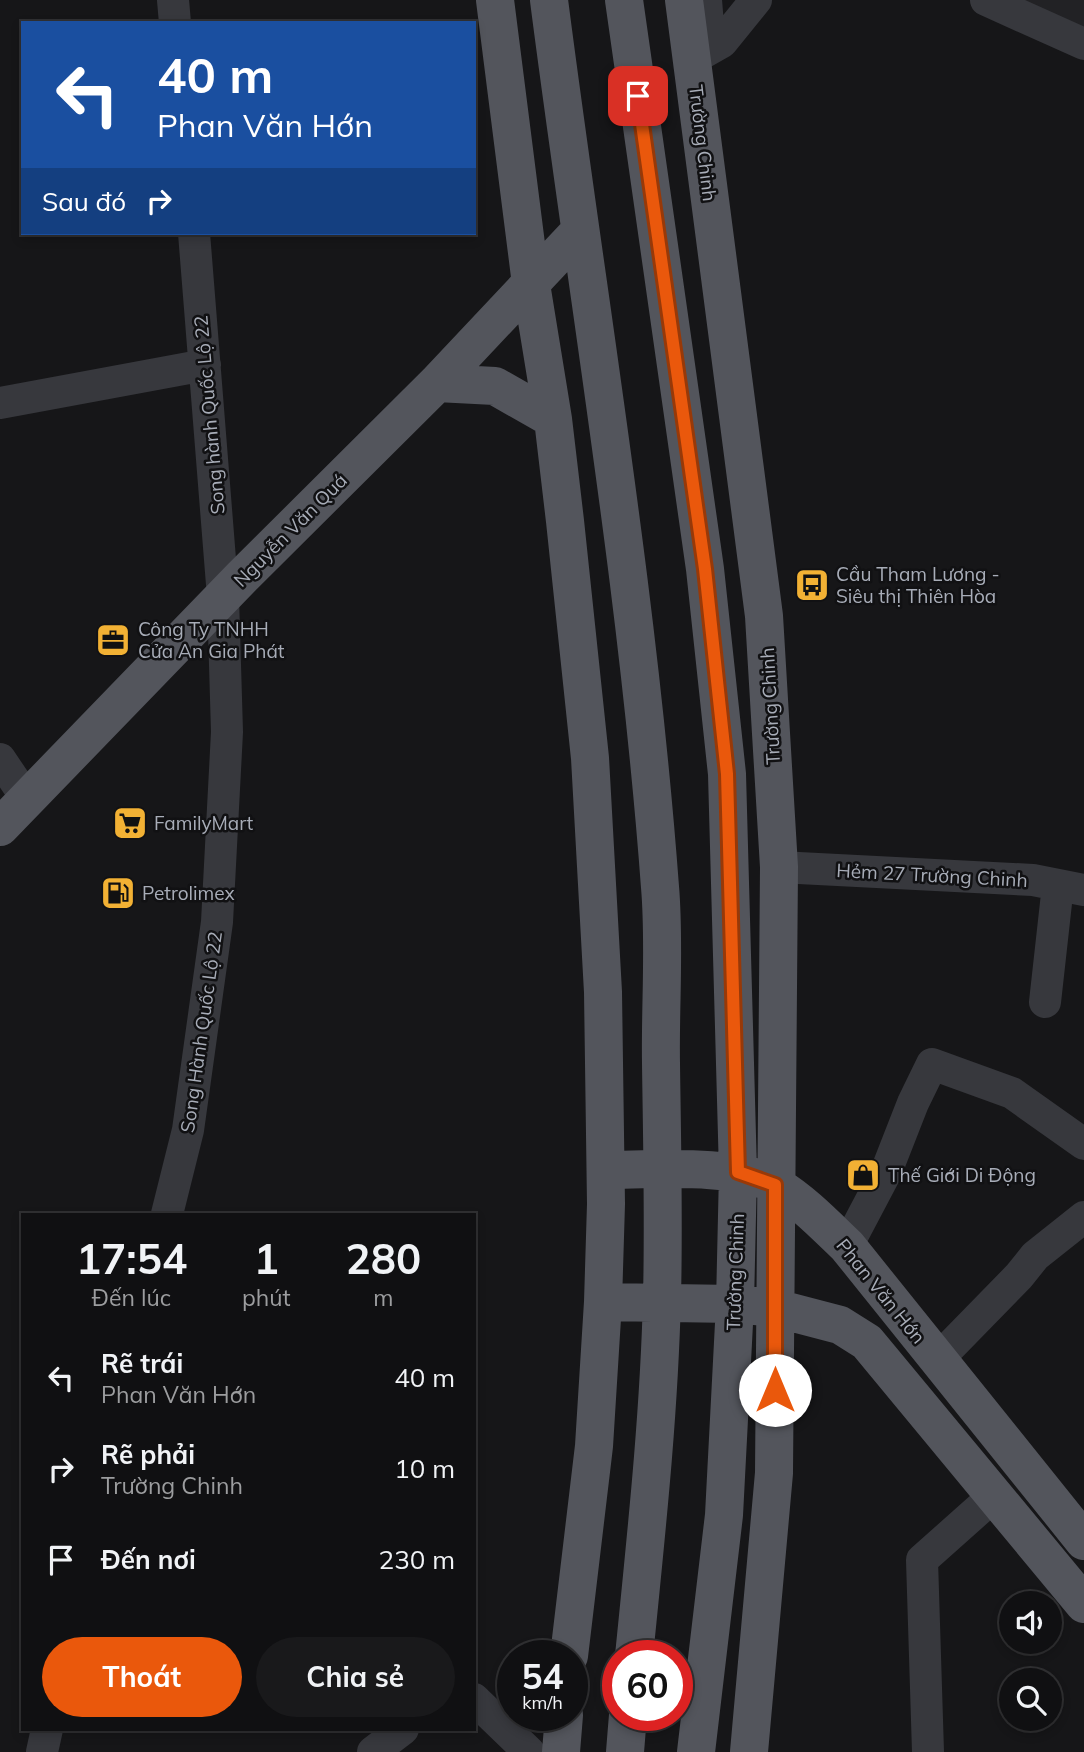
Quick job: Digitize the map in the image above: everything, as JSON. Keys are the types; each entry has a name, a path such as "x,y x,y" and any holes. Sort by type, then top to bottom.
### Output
{"main road":[{"path":"495,0 531,284 553,419 590,758 603,992 606,1170 603,1302 594,1446 571,1640"},
{"path":"549,0 632,602 661,892 664,1170 662,1302 635,1640"},
{"name":"Trường Chinh","path":"624,0 705,569 727,774 731,866 738,1172 735,1304 724,1515 696,1752"},
{"name":"Trường Chinh","path":"684,0 707,51 764,616 779,867 774,1473 749,1752"},
{"name":"Nguyễn Văn Quá","path":"0,827 223,597 437,383 579,232"},
{"path":"437,383 495,386 553,419"},
{"path":"731,866 779,867"},
{"name":"Phan Văn Hớn","path":"606,1170 738,1172 775,1185 804,1205 847,1246 1084,1541"},
{"path":"603,1302 735,1304 775,1308 840,1325 867,1342 1084,1604"},
{"path":"561,1752 563,1731"},
{"path":"625,1752 627,1731"}],"street":[{"path":"173,0 175,21"},
{"path":"706,0 707,51"},
{"path":"707,51 756,0"},
{"path":"986,0 1084,44"},
{"name":"Song hành Quốc Lộ 22","path":"194,235 223,597"},
{"path":"0,403 205,365"},
{"name":"Song Hành Quốc Lộ 22","path":"167,1213 188,1130 217,922 227,732 223,597"},
{"path":"0,759 27,799"},
{"name":"Hẻm 27 Trường Chinh","path":"779,867 1033,880 1071,887"},
{"path":"1045,1002 1071,887"},
{"path":"847,1246 886,1172 913,1103 932,1064 1012,1093 1084,1144"},
{"path":"937,1360 1035,1256 1084,1217"},
{"path":"928,1752 922,1560 995,1495"},
{"path":"476,1701 529,1752"},
{"path":"42,1752 47,1731"},
{"path":"373,1752 400,1731"}],"shaded area":[{"path":"1005,0 1084,0 1084,37"}],"place":[{"name":"Cầu Tham Lương - Siêu thị Thiên Hòa","path":"812,585"},
{"name":"Công Ty TNHH Cửa An Gia Phát","path":"113,640"},
{"name":"FamilyMart","path":"130,823"},
{"name":"Petrolimex","path":"118,893"},
{"name":"Thế Giới Di Động","path":"863,1175"}],"route":[{"path":"638,96 705,569 727,774 738,1172 775,1185 775,1390"}]}
